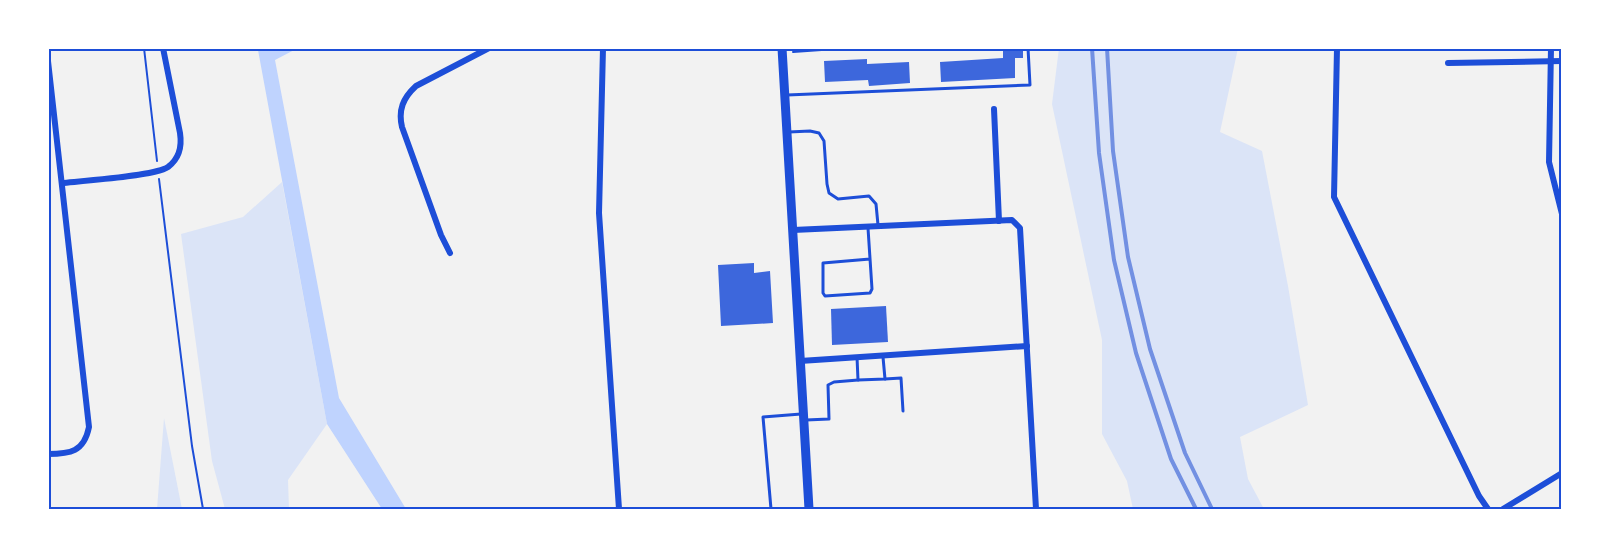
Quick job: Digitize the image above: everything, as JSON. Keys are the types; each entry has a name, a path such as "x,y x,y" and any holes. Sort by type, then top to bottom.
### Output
{"main road":[{"path":"783,50 809,509"}],"street":[{"path":"62,183 158,172 174,162 181,144 163,48"},
{"path":"450,253 433,214 402,127 400,114 407,95 416,86 489,48"},
{"path":"603,48 599,213 620,509"},
{"path":"1336,48 1334,197 1479,496 1488,509"},
{"path":"1551,48 1549,162 1562,214"},
{"path":"48,61 89,427 87,436 76,450 67,454 48,454"},
{"path":"1448,63 1562,61"},
{"path":"994,109 999,221"},
{"path":"793,230 1012,220 1020,228 1036,509"},
{"path":"800,361 1027,346"},
{"path":"1503,509 1562,473"}],"lane":[{"path":"785,95 1030,85 1028,48"},
{"path":"787,132 810,131 819,134 824,141 829,193 838,199 869,196 876,204 878,226"},
{"path":"868,226 872,289 870,293 825,296 823,293 823,263 870,259"},
{"path":"883,355 885,379"},
{"path":"857,357 858,380"},
{"path":"771,509 763,417 829,419 828,385 834,382 901,378 903,411"}],"path":[{"path":"144,48 192,446 203,509"},
{"path":"783,50 850,48"}],"shaded area":[{"path":"1059,48 1238,48 1220,132 1262,151 1308,405 1240,437 1248,479 1264,509 1133,509 1127,481 1102,434 1102,340 1052,104"},
{"path":"282,182 327,424 288,480 289,509 225,509 212,461 181,234 243,217"},
{"path":"164,418 182,509 157,509"}],"water":[{"path":"261,48 298,48 275,60 339,398 406,509 382,509 327,424 258,50"}],"building":[{"path":"1003,48 1023,48 1023,58 1015,58 1015,78 941,82 940,62 1003,58"},
{"path":"867,59 867,64 909,62 910,83 869,86 868,80 825,82 824,61"},
{"path":"754,263 754,273 770,271 773,323 721,326 718,265"},
{"path":"886,306 888,342 832,345 831,309"}],"railway":[{"path":"1092,48 1099,153 1114,260 1136,353 1171,459 1196,509"},
{"path":"1107,48 1113,151 1128,257 1150,349 1185,453 1212,509"}]}
